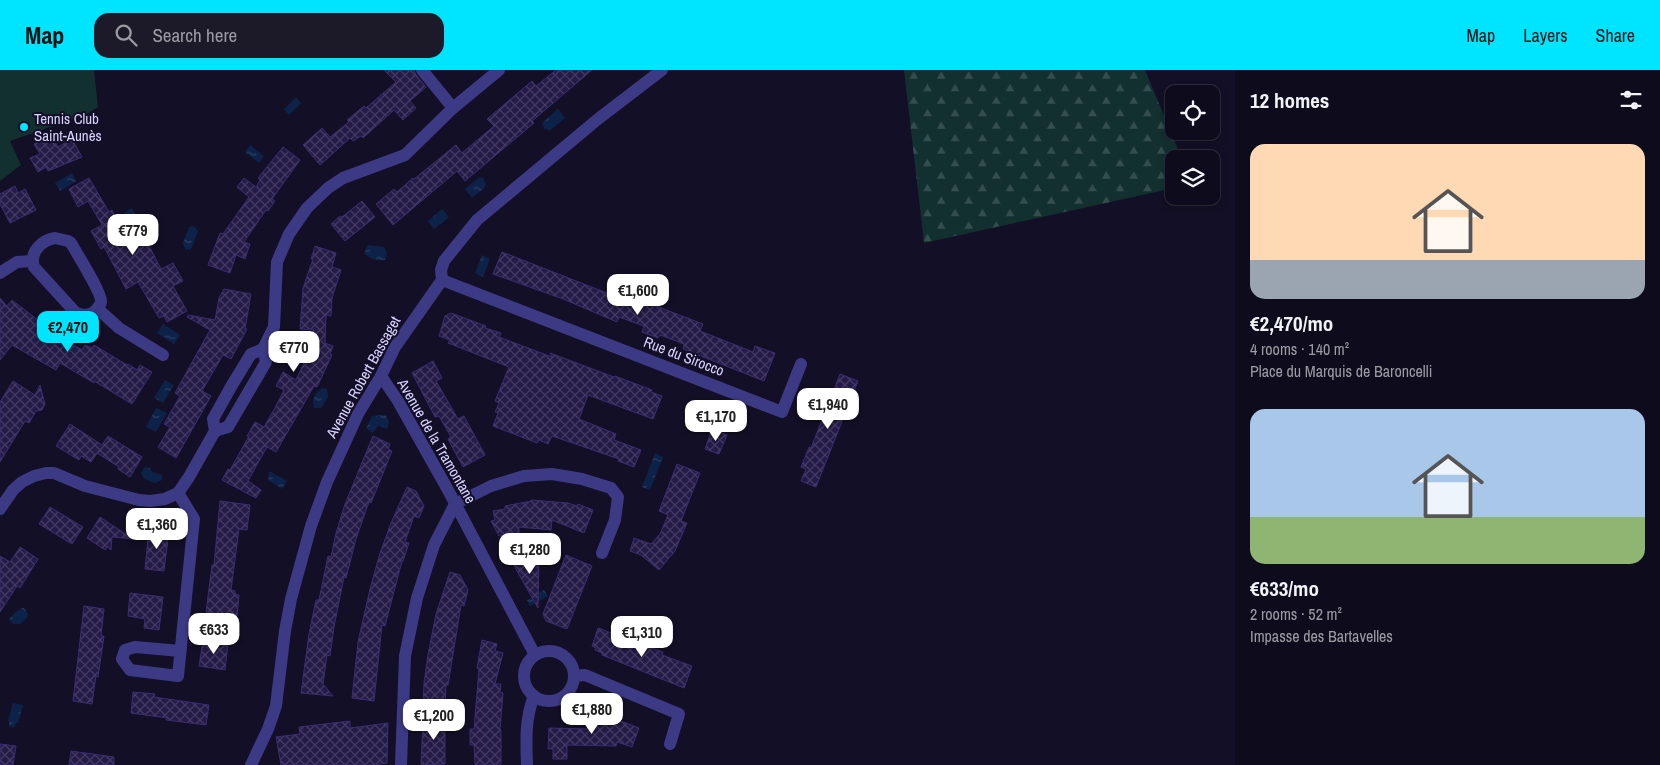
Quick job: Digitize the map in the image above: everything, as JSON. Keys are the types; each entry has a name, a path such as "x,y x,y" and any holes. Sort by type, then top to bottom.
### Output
{"street":[{"path":"422,70 453,108"},
{"path":"0,509 13,490 22,482 46,473 54,473 85,486 139,500 165,499 178,493 215,431 213,419 251,354 263,350 274,327 277,262 289,234 307,208 328,188 344,178 405,154 453,108 500,70"},
{"name":"Avenue Robert Bassaget","path":"251,765 268,729 276,706 291,599 311,526 327,482 358,414 396,347 442,280 441,270 444,261 477,220 598,119 662,70"},
{"path":"56,238 71,243 99,292 101,301 98,309 85,316 76,313 37,272 32,261 36,250 43,242 56,238"},
{"path":"0,273 17,262 32,261"},
{"name":"Rue du Sirocco","path":"442,280 782,412 801,364"},
{"path":"98,309 119,328 163,354"},
{"name":"Avenue de la Tramontane","path":"380,376 398,401 535,655"},
{"path":"401,765 405,656 417,598 434,545 455,504 491,486 524,476 552,474 582,479 611,488 618,497 615,520 602,553"},
{"path":"178,493 194,519 180,651"},
{"path":"548,651 562,654 569,660 574,676 573,684 564,696 549,701 534,696 528,690 524,676 525,668 529,661 535,655 548,651"},
{"path":"574,676 585,675 679,714 670,744"},
{"path":"527,765 526,736 529,712 534,696"}],"green space":[{"name":"Tennis Club Saint-Aunès","path":"0,70 94,70 98,107 87,114 10,141 21,165 0,181"},
{"path":"904,70 1145,70 1165,118 1165,140 1174,140 1178,150 1165,150 1165,190 924,243"}],"water":[{"path":"296,97 301,103 289,115 284,109"},
{"path":"558,109 565,118 549,131 545,130 542,123"},
{"path":"250,145 264,156 259,163 245,152"},
{"path":"72,173 76,181 60,191 55,183"},
{"path":"480,177 483,178 486,184 472,198 465,189"},
{"path":"132,208 140,224 132,228 124,213"},
{"path":"442,209 449,217 434,229 428,221"},
{"path":"192,226 198,231 190,250 185,249 183,243 189,227"},
{"path":"368,245 384,247 387,253 385,260 373,259 366,255 364,253"},
{"path":"482,255 490,259 483,277 475,273"},
{"path":"163,324 180,335 174,344 157,333"},
{"path":"165,380 174,385 163,403 154,398"},
{"path":"322,388 327,389 328,397 321,408 314,408 314,397"},
{"path":"156,408 167,413 156,432 146,427"},
{"path":"386,415 389,422 387,429 378,426 373,433 366,429 372,416"},
{"path":"655,453 663,457 650,490 642,487"},
{"path":"147,467 152,472 162,475 162,480 155,483 144,479 141,473"},
{"path":"269,471 287,481 282,489 268,480"},
{"path":"544,590 548,596 530,606 527,600"},
{"path":"22,608 28,614 27,618 20,624 13,624 9,619"},
{"path":"13,703 23,705 18,723 16,723 14,728 9,726 8,721"}],"building":[{"path":"384,70 414,70 426,87 410,101 416,108 403,120 394,110 363,138 361,136 353,141 350,138 320,165 303,145 322,128 330,137 349,122 347,120 364,106 366,108 396,82"},
{"path":"556,70 592,70 532,121 534,123 465,181 457,171 393,225 376,204 394,189 397,192 456,145 462,153 494,126 487,119 532,81 536,86"},
{"path":"51,135 58,147 72,139 82,157 48,171 46,167 38,172 30,158 40,154 34,144"},
{"path":"283,147 300,160 272,199 275,201 268,211 266,210 244,242 250,244 245,259 236,255 230,273 208,265 220,233 223,234 249,197 237,187 244,178 256,187 260,180 258,178"},
{"path":"89,178 109,212 112,210 115,218 119,216 128,234 140,228 161,269 173,263 183,281 173,286 187,311 167,322 164,316 159,318 138,282 126,289 104,247 101,249 91,231 102,225 88,201 78,207 69,189"},
{"path":"15,186 18,193 25,189 36,210 10,223 0,204 0,194"},
{"path":"362,201 375,217 345,241 331,224"},
{"path":"315,246 336,253 332,267 341,270 332,298 331,316 326,315 325,343 333,346 330,354 332,355 317,387 314,386 276,452 267,447 248,481 261,490 256,498 222,480 228,469 230,470 255,422 264,427 276,406 284,390 276,386 283,372 296,380 308,354 303,352 314,330 300,329 303,288 313,259 311,259"},
{"path":"502,252 607,293 609,287 703,324 700,331 753,352 755,346 775,353 764,381 683,349 684,344 660,335 658,338 642,332 644,326 619,317 617,322 563,299 493,274"},
{"path":"224,289 251,294 245,329 247,329 231,359 223,355 202,391 211,396 176,458 158,447 170,427 164,424 180,396 175,393 210,330 187,317 188,315 215,320 219,298"},
{"path":"0,298 7,306 12,300 43,324 45,322 63,332 60,337 82,350 85,345 92,348 94,345 137,370 140,365 152,372 132,404 60,363 56,370 12,345 0,360"},
{"path":"451,313 501,333 499,337 552,357 550,353 615,376 652,390 651,392 662,396 653,419 588,395 579,419 616,434 614,440 641,450 634,467 618,461 619,459 552,436 548,444 539,440 537,443 493,426 498,413 495,412 499,403 495,401 509,367 448,343 450,340 439,336 445,316"},
{"path":"433,361 442,378 436,381 458,419 464,416 485,455 463,467 448,439 451,437 439,416 435,417 412,373"},
{"path":"840,374 858,381 816,487 801,481 806,469 801,467 809,447 811,448"},
{"path":"13,381 35,395 40,385 45,404 42,410 36,411 29,423 25,421 0,462 0,402"},
{"path":"70,424 102,445 108,436 142,457 130,477 118,469 119,467 97,453 91,462 81,456 79,460 56,446"},
{"path":"712,429 727,435 719,454 705,449"},
{"path":"373,436 390,444 388,449 392,451 371,503 369,502 356,539 346,578 344,577 330,656 327,655 323,684 333,696 301,693 309,634 316,600 319,600 328,556 331,557 345,504"},
{"path":"677,464 700,473 681,521 687,523 675,551 659,570 641,555 630,551 634,538 651,544 660,534 668,515 659,511"},
{"path":"407,487 416,491 424,506 419,518 414,516 405,542 409,543 402,561 385,626 382,625 374,701 352,698 358,642 370,589 380,553"},
{"path":"531,500 568,503 577,506 578,504 593,510 584,533 552,520 551,530 519,527 519,533 499,536 491,521 495,520 493,511"},
{"path":"220,501 250,505 247,530 239,529 231,590 239,595 237,616 206,612 212,565 214,565"},
{"path":"50,507 83,527 72,544 39,524"},
{"path":"100,517 133,539 112,537 111,550 107,547 105,550 87,538"},
{"path":"149,528 169,531 164,571 145,569"},
{"path":"20,547 38,559 20,588 17,586 0,612 0,556 10,562"},
{"path":"566,555 592,566 567,629 546,621 543,614"},
{"path":"522,556 539,556 538,608 513,564 522,565"},
{"path":"450,572 460,575 468,590 464,606 461,605 448,685 446,685 445,709 423,706 424,683 436,614"},
{"path":"130,593 163,597 159,630 144,628 145,619 128,616"},
{"path":"84,606 104,609 101,636 104,636 92,704 73,701"},
{"path":"598,628 663,652 662,655 692,666 684,688 602,655 592,646"},
{"path":"482,640 497,644 495,651 503,653 495,684 501,684 500,692 503,693 500,730 501,765 475,765 474,745 470,745 470,729 474,729 479,669 477,668"},
{"path":"203,641 228,644 225,670 199,666"},
{"path":"133,692 155,694 154,697 209,705 206,725 131,713"},
{"path":"590,715 605,715 639,728 632,747 617,742 616,746 567,745 567,759 553,759 553,749 548,749 549,728 590,729"},
{"path":"445,716 445,764 421,765 423,719"},
{"path":"350,721 350,728 388,723 387,763 374,765 281,765 276,737 300,734 299,727"},
{"path":"0,744 16,746 13,765 0,765"},
{"path":"71,751 114,757 114,765 69,765"}],"place":[{"name":"Tennis Club Saint-Aunès","path":"24,127"}]}
